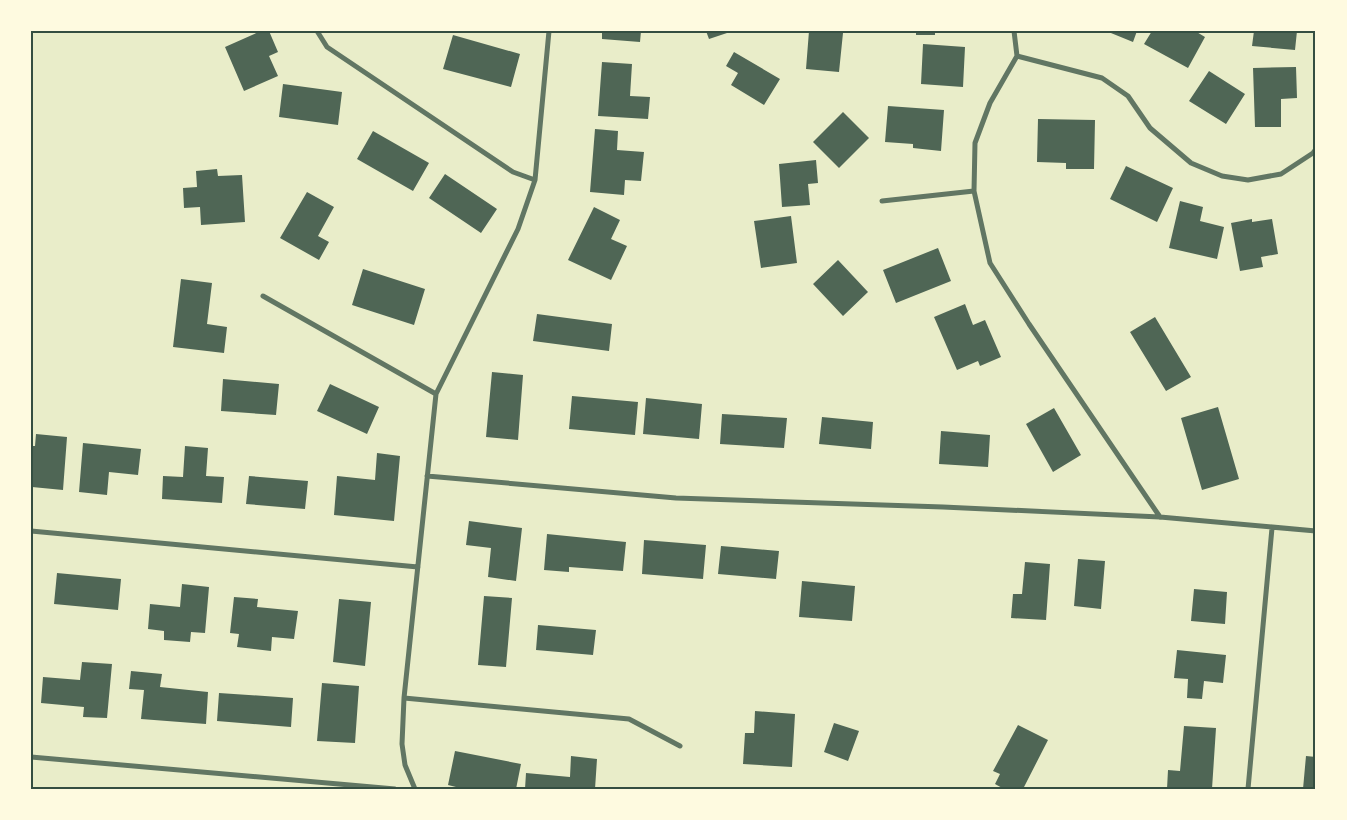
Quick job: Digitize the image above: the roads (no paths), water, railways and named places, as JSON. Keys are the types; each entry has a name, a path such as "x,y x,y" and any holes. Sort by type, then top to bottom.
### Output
{"street":[{"path":"317,31 327,47 513,172 535,180"},
{"path":"415,789 405,765 402,744 404,698 436,394 518,229 535,180 549,31"},
{"path":"1014,31 1017,56 990,102 975,144 974,191 990,263 1160,518"},
{"path":"1017,56 1102,78 1128,96 1150,128 1192,163 1222,176 1248,180 1281,174 1313,153 1316,149"},
{"path":"882,201 974,191"},
{"path":"263,296 436,394"},
{"path":"427,476 676,498 953,507 1160,518 1316,531"},
{"path":"1248,789 1272,528"},
{"path":"31,531 418,567"},
{"path":"404,698 629,719 680,746"},
{"path":"31,757 395,789"}]}
